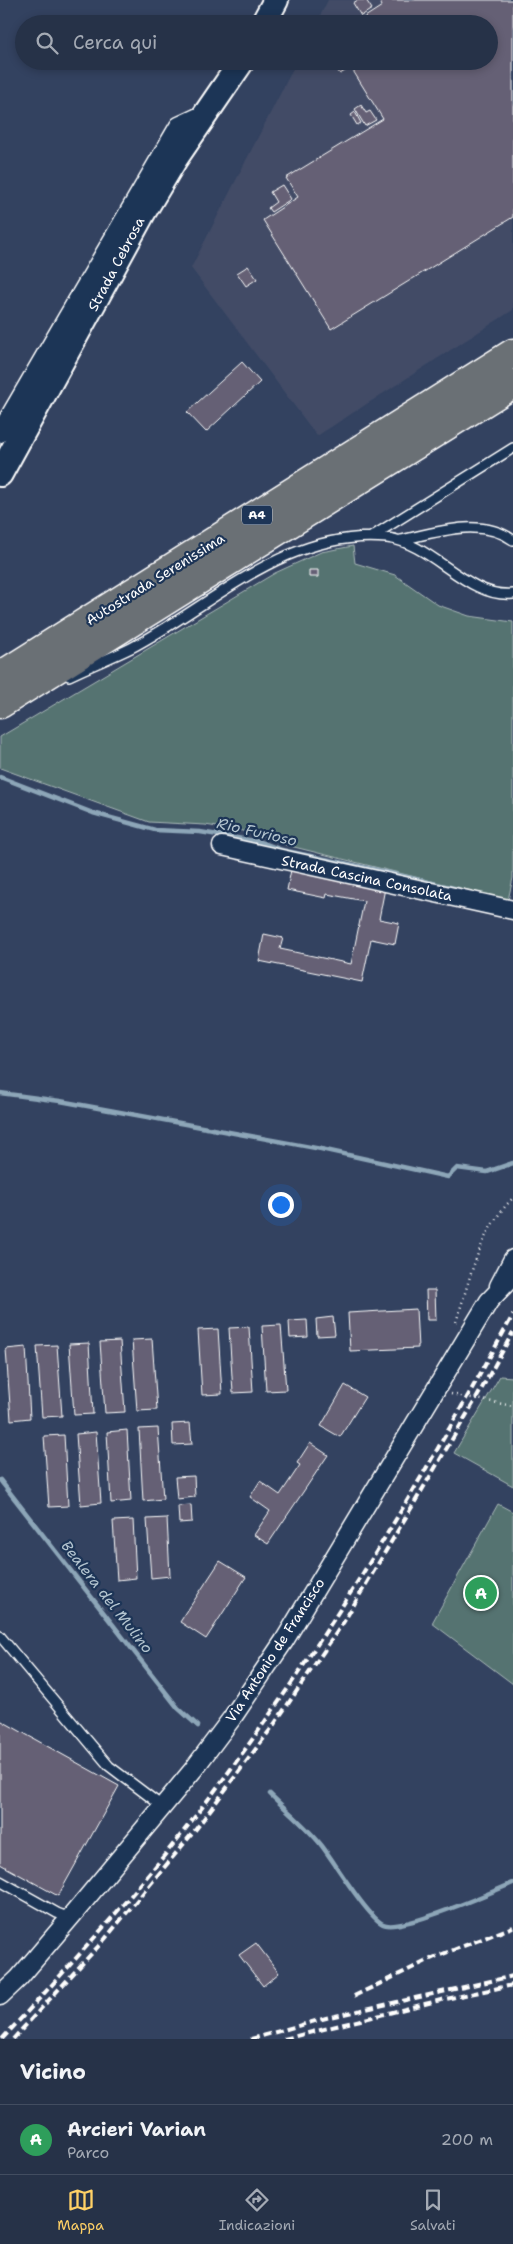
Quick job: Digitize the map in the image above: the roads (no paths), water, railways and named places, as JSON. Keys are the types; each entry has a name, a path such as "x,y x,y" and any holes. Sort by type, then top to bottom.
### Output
{"highway":[{"name":"Autostrada Serenissima","path":"0,676 513,353"},
{"name":"Autostrada Serenissima","path":"0,706 513,384"}],"main road":[{"path":"268,15 276,0"},
{"name":"Strada Cebrosa","path":"0,474 171,166 236,70"}],"street":[{"path":"0,433 179,126 208,113"},
{"path":"91,277 93,308"},
{"name":"Strada Cascina Consolata","path":"222,846 513,910"},
{"path":"495,1293 513,1259"},
{"name":"Via Antonio de Francisco","path":"0,1996 19,1978 70,1918 232,1718 284,1641 495,1293 513,1276"}],"lane":[{"path":"371,537 513,448"},
{"path":"0,706 131,647 243,577 270,564 322,544 371,537 401,540 450,528 475,528 497,532 513,540"},
{"path":"401,540 428,554 472,584 492,592 513,594"},
{"path":"0,1636 109,1766 162,1806"},
{"path":"0,1882 70,1918"}],"waterway":[{"name":"Rio Furioso","path":"0,777 93,813 155,830 200,832 261,842 282,850 458,889"},
{"path":"0,1093 60,1101 321,1149 448,1177 457,1168 487,1172 513,1163"},
{"name":"Bealera del Mulino","path":"0,1480 178,1708 198,1726"},
{"name":"Bealera del Mulino","path":"270,1794 316,1839 360,1900 376,1919 383,1924 408,1923 513,1883"}],"railway":[{"path":"2,2039 145,1879 190,1823 279,1702 401,1511 513,1315"},
{"path":"13,2039 105,1939 196,1829 273,1726 343,1623 476,1399 513,1332"},
{"path":"354,1996 435,1957 513,1927"},
{"path":"251,2039 326,2018 513,1976"},
{"path":"284,2039 441,2000 513,1985"}],"place":[{"name":"Arcieri Varian","path":"481,1593"}]}
